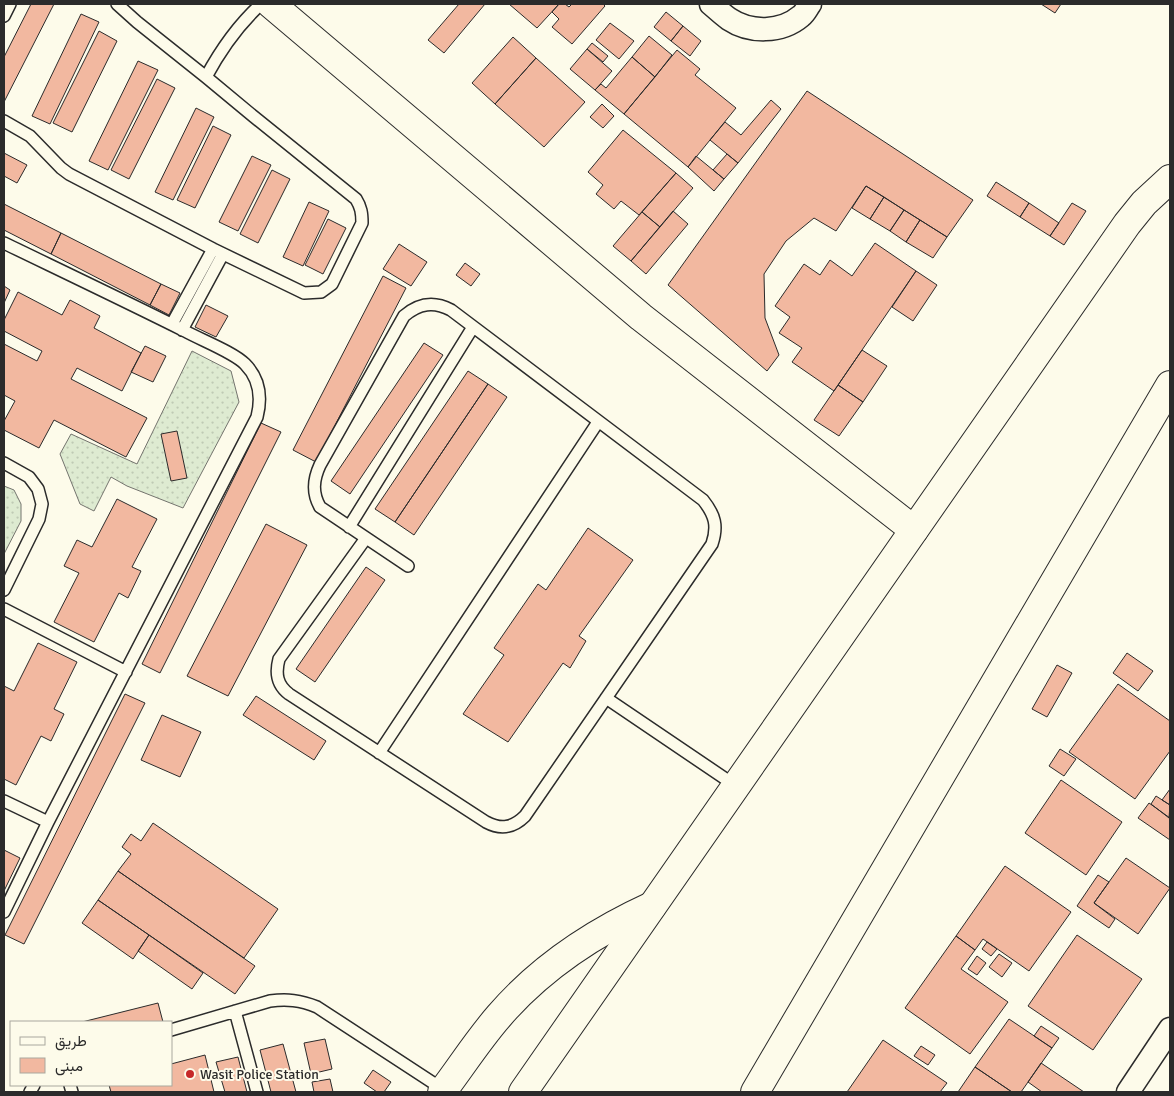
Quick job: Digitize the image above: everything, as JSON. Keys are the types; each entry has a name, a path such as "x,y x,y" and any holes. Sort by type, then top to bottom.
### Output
{"main road":[{"path":"271,4 641,316 914,530"},
{"path":"522,1092 1127,224 1144,203 1170,179"},
{"path":"755,1092 1170,385"},
{"path":"445,1091 499,1016 525,988 584,941 617,922 652,906"}],"street":[{"path":"711,4 729,19 759,30 789,24 802,15 810,4"},
{"path":"1128,1092 1170,1029"}],"lane":[{"path":"4,16 10,4"},
{"path":"4,121 39,143 61,168 69,174 218,252 304,293 321,292 332,284 362,223 362,215 356,200 117,4"},
{"path":"206,77 226,42 261,4"},
{"path":"4,243 177,327 244,363 252,372 260,394 257,417 48,822 4,912"},
{"path":"177,327 218,252"},
{"path":"366,538 279,659 276,675 283,689 486,822 494,826 511,826 525,816 712,544 716,533 715,520 703,500 451,310 437,305 421,305 412,309 404,316 316,473 314,491 320,507 408,566"},
{"path":"349,527 473,327"},
{"path":"379,753 598,422"},
{"path":"4,464 29,477 38,489 42,504 40,519 4,590"},
{"path":"4,609 126,672"},
{"path":"606,698 736,786"},
{"path":"4,801 48,822"},
{"path":"172,1030 270,1000 302,1001 316,1007 445,1091"},
{"path":"235,1011 258,1092"}],"green space":[{"path":"192,351 231,371 239,402 183,508 127,486 111,477 94,511 80,504 60,454 71,434 137,464"},
{"path":"4,486 14,490 21,504 21,521 4,554"}],"building":[{"path":"31,4 54,4 4,102 4,57"},
{"path":"459,4 485,4 444,53 428,40"},
{"path":"509,4 559,4 537,28"},
{"path":"559,4 565,4 569,7 572,4 603,4 605,6 572,44 552,27 559,19 552,12"},
{"path":"1041,4 1061,4 1055,13"},
{"path":"666,12 683,26 671,41 654,27"},
{"path":"81,14 99,22 50,124 32,116"},
{"path":"610,23 634,41 619,59 596,40"},
{"path":"683,26 701,41 690,56 671,41"},
{"path":"99,31 117,41 72,132 53,123"},
{"path":"649,36 672,55 655,77 632,57"},
{"path":"513,37 536,58 495,104 472,83"},
{"path":"592,43 608,56 603,62 587,49"},
{"path":"587,49 612,71 595,90 570,69"},
{"path":"677,50 700,69 695,75 736,108 688,167 624,114"},
{"path":"632,57 655,77 624,114 595,90 601,84 606,88"},
{"path":"536,58 585,102 544,147 495,104"},
{"path":"138,61 158,70 108,170 89,161"},
{"path":"157,79 175,88 129,179 111,170"},
{"path":"807,91 973,200 947,237 866,186 836,231 814,218 786,241 764,274 765,318 779,355 767,371 668,285"},
{"path":"771,100 781,109 738,163 710,140 725,122 741,135"},
{"path":"602,104 614,116 603,128 590,117"},
{"path":"196,108 214,117 173,200 155,192"},
{"path":"213,126 231,135 195,208 177,200"},
{"path":"623,130 676,173 639,215 621,201 614,209 596,194 603,185 588,172"},
{"path":"4,153 27,165 17,183 4,176"},
{"path":"727,154 738,163 724,179 713,170"},
{"path":"252,156 271,165 238,231 219,222"},
{"path":"696,156 724,179 714,191 688,167"},
{"path":"272,170 290,179 258,243 240,234"},
{"path":"676,173 693,188 660,227 642,212"},
{"path":"996,182 1029,203 1020,217 987,196"},
{"path":"866,186 884,197 870,219 852,208"},
{"path":"884,197 904,210 890,231 870,219"},
{"path":"309,202 329,211 303,266 283,257"},
{"path":"1029,203 1059,223 1050,236 1020,217"},
{"path":"1072,203 1086,211 1064,245 1050,236"},
{"path":"4,204 61,233 51,254 4,230"},
{"path":"904,210 920,220 906,242 890,231"},
{"path":"673,211 688,224 646,274 631,261"},
{"path":"642,212 660,227 631,261 613,246"},
{"path":"328,219 346,228 323,274 305,265"},
{"path":"920,220 947,237 933,258 906,242"},
{"path":"61,233 161,284 150,305 51,254"},
{"path":"875,243 916,271 834,391 792,362 802,348 779,333 790,317 775,306 804,264 820,275 830,260 852,276"},
{"path":"399,244 427,262 411,286 383,269"},
{"path":"465,263 480,274 471,286 456,275"},
{"path":"916,271 937,285 913,321 892,307"},
{"path":"383,276 406,288 316,462 293,450"},
{"path":"161,284 180,293 169,315 150,305"},
{"path":"4,286 10,290 4,303"},
{"path":"18,292 62,315 70,300 100,316 94,328 141,353 122,391 77,368 71,379 147,418 126,457 54,420 39,448 4,430 4,421 15,401 4,395 4,344 37,361 42,351 4,331 4,320"},
{"path":"206,305 228,316 216,337 195,327"},
{"path":"424,343 443,355 350,494 331,481"},
{"path":"145,346 166,356 153,382 131,372"},
{"path":"862,350 887,366 863,402 838,385"},
{"path":"468,371 488,384 395,522 375,509"},
{"path":"488,384 507,397 414,535 395,522"},
{"path":"838,385 863,402 839,436 814,420"},
{"path":"261,423 281,432 160,673 142,664"},
{"path":"177,431 187,478 171,481 161,434"},
{"path":"117,499 157,519 132,567 141,571 128,598 119,593 94,642 54,622 79,573 64,566 77,540 92,547"},
{"path":"266,524 307,545 228,696 187,676"},
{"path":"588,528 633,560 579,636 586,641 570,668 563,663 508,742 463,714 504,655 494,648 538,584 546,590"},
{"path":"366,567 385,580 315,682 296,669"},
{"path":"38,643 77,662 54,709 64,714 51,741 41,736 16,785 4,779 4,686 14,691"},
{"path":"1127,653 1153,671 1138,691 1113,673"},
{"path":"1057,665 1072,673 1047,717 1032,709"},
{"path":"1118,684 1170,721 1170,751 1135,799 1069,752"},
{"path":"125,694 145,703 24,944 5,935"},
{"path":"256,696 326,741 314,760 243,715"},
{"path":"162,715 201,732 180,777 141,760"},
{"path":"1060,749 1076,759 1064,776 1049,766"},
{"path":"1061,780 1122,822 1086,875 1025,833"},
{"path":"1170,789 1170,805 1162,800"},
{"path":"1156,796 1170,805 1169,818 1151,804"},
{"path":"1149,803 1170,818 1170,840 1138,818"},
{"path":"153,823 278,909 244,958 118,871 131,854 122,847 131,834 141,841"},
{"path":"4,850 20,858 4,891"},
{"path":"1126,858 1170,888 1138,934 1094,903"},
{"path":"1005,866 1071,912 1029,971 983,939 975,950 956,936"},
{"path":"118,871 255,966 235,994 98,900"},
{"path":"1098,875 1109,882 1094,903 1115,919 1109,928 1077,906"},
{"path":"98,900 149,935 133,959 82,923"},
{"path":"149,935 203,973 192,989 138,951"},
{"path":"1077,935 1142,979 1093,1050 1028,1006"},
{"path":"956,936 975,950 961,969 1008,1002 970,1054 905,1008"},
{"path":"987,942 997,949 991,956 982,949"},
{"path":"999,954 1012,963 1002,977 989,967"},
{"path":"977,956 986,963 977,975 968,969"},
{"path":"158,1003 163,1021 86,1021"},
{"path":"1009,1019 1052,1048 1021,1092 1012,1092 975,1067"},
{"path":"1041,1026 1059,1038 1052,1048 1034,1036"},
{"path":"325,1039 332,1069 311,1074 304,1043"},
{"path":"883,1040 947,1083 940,1092 847,1092"},
{"path":"283,1044 296,1092 271,1092 260,1050"},
{"path":"921,1046 935,1055 928,1065 914,1056"},
{"name":"Wasit Police Station","path":"205,1055 214,1092 111,1092 109,1086 172,1086 172,1064"},
{"path":"238,1057 247,1092 225,1092 216,1062"},
{"path":"1041,1063 1084,1092 1042,1092 1028,1082"},
{"path":"975,1067 1012,1092 958,1092"},
{"path":"373,1070 391,1082 384,1092 377,1092 364,1083"},
{"path":"330,1079 333,1092 314,1092 312,1082"}],"place":[{"name":"Wasit Police Station","path":"190,1074"}]}
